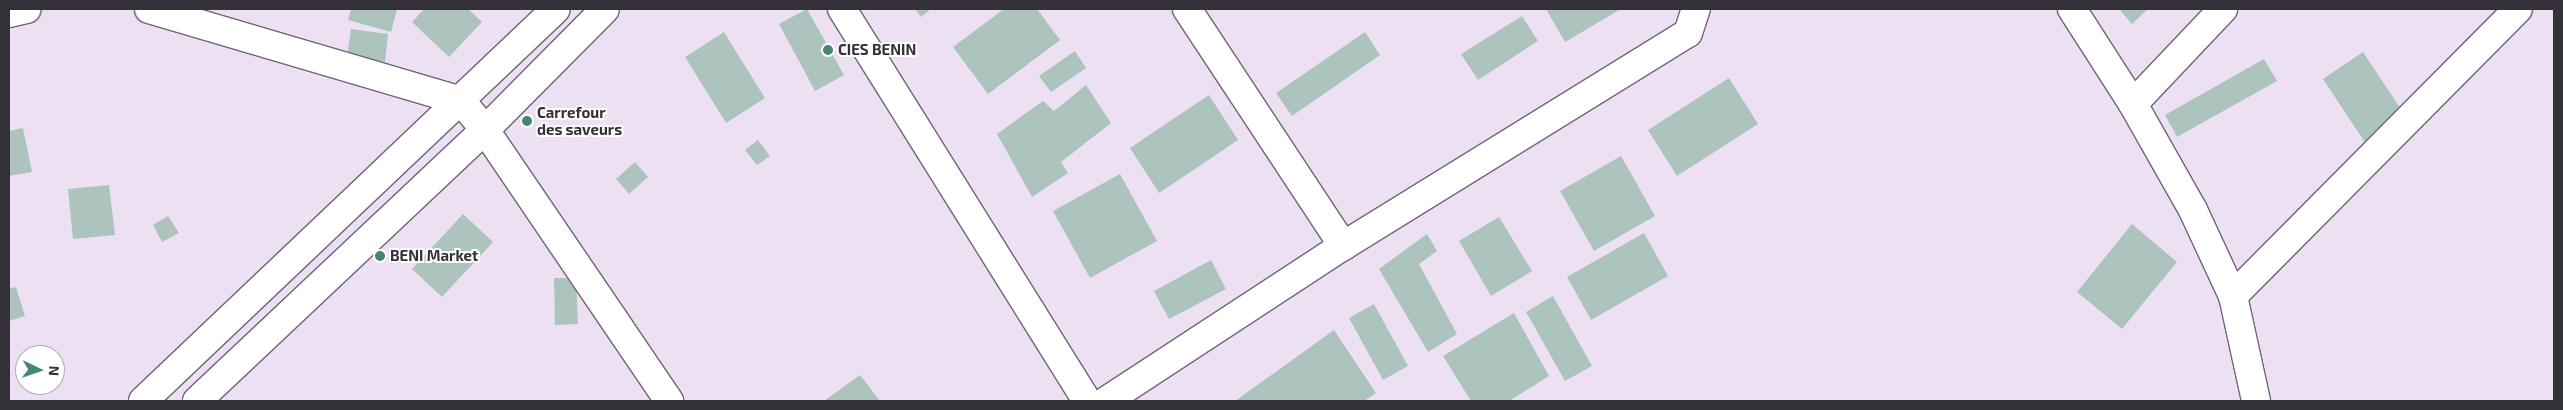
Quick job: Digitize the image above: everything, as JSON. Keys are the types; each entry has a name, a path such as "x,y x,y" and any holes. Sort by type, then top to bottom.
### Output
{"street":[{"path":"9,13 27,9"},
{"path":"149,9 461,101 486,130 669,401"},
{"path":"143,401 556,9"},
{"path":"197,401 486,130 605,9"},
{"path":"842,9 1087,401"},
{"path":"1187,9 1343,246"},
{"path":"1106,401 1343,246 1688,33 1696,9"},
{"path":"2072,9 2134,104 2193,210 2233,296 2256,401"},
{"path":"2134,104 2223,9"},
{"path":"2233,296 2518,9"}],"building":[{"path":"351,9 397,9 391,32 348,20"},
{"path":"424,9 468,9 482,22 449,57 412,22"},
{"path":"807,9 844,75 815,91 779,24"},
{"path":"915,9 931,9 921,17"},
{"path":"1004,9 1037,9 1060,40 988,94 953,47"},
{"path":"1546,9 1621,9 1565,42"},
{"path":"2119,9 2148,9 2132,24"},
{"path":"1522,16 1538,41 1478,80 1461,54"},
{"path":"351,29 388,34 385,62 347,57"},
{"path":"724,32 765,98 726,123 685,57"},
{"path":"1365,32 1380,55 1292,116 1276,93"},
{"path":"1075,51 1086,68 1051,92 1039,76"},
{"path":"2363,52 2406,117 2366,144 2323,79"},
{"path":"2264,59 2277,81 2177,137 2165,115"},
{"path":"1729,78 1758,124 1677,176 1648,130"},
{"path":"1086,85 1111,123 1061,162 1068,173 1032,197 997,134 1043,101 1054,111"},
{"path":"1209,95 1238,140 1159,193 1130,148"},
{"path":"23,128 32,172 9,176 9,131"},
{"path":"758,140 770,156 757,165 745,150"},
{"path":"1621,156 1655,216 1594,251 1560,191"},
{"path":"635,162 648,177 629,194 616,179"},
{"path":"1120,174 1157,241 1090,278 1053,211"},
{"path":"109,185 115,235 73,239 68,189"},
{"path":"463,214 493,242 442,297 412,269"},
{"path":"168,216 179,233 162,242 153,225"},
{"path":"1499,217 1532,271 1491,296 1459,241"},
{"path":"2132,224 2177,262 2122,329 2077,292"},
{"path":"1644,233 1668,276 1591,320 1567,277"},
{"path":"1427,234 1437,251 1419,264 1457,334 1428,352 1379,269"},
{"path":"1211,260 1226,289 1169,319 1154,291"},
{"path":"554,278 576,278 578,324 555,325"},
{"path":"16,287 25,316 9,321 9,289"},
{"path":"1553,296 1592,366 1565,381 1526,312"},
{"path":"1374,304 1408,366 1383,380 1349,318"},
{"path":"1514,313 1549,376 1509,401 1471,401 1443,356"},
{"path":"1334,330 1376,393 1364,401 1235,401"},
{"path":"860,375 880,401 824,401"}],"place":[{"name":"CIES BENIN","path":"828,50"},
{"name":"Carrefour des saveurs","path":"527,121"},
{"name":"BENI Market","path":"380,256"}]}
